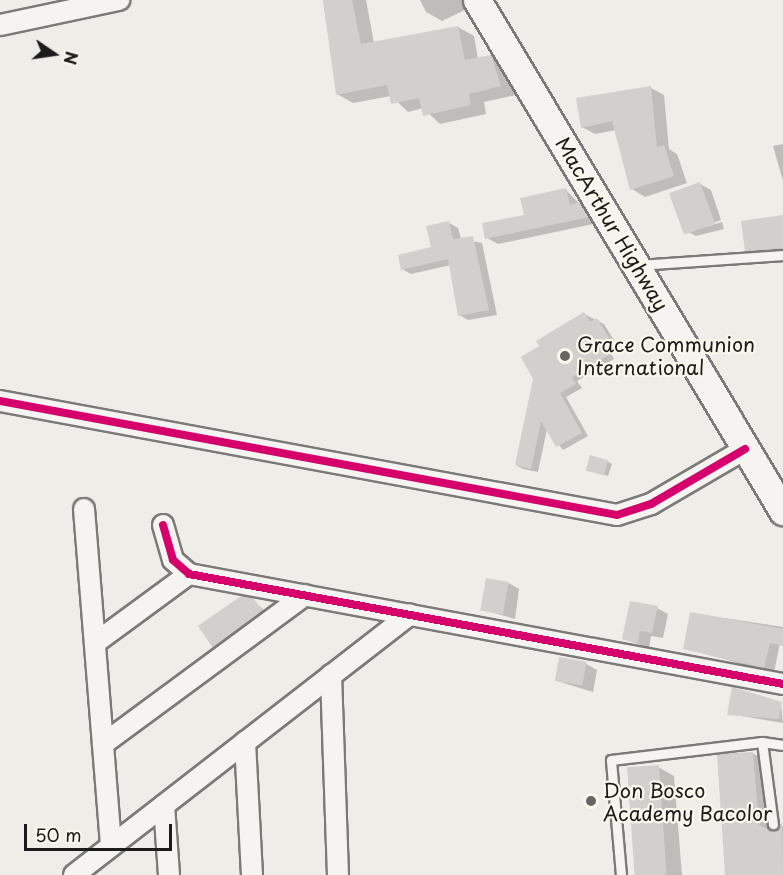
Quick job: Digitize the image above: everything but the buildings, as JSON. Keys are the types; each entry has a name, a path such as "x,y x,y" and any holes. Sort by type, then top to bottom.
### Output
{"main road":[{"name":"MacArthur Highway","path":"477,0 783,512"}],"street":[{"path":"0,26 119,0"},
{"path":"0,401 617,515 651,504 745,448"},
{"path":"84,509 111,846"},
{"path":"163,525 173,560 189,574 783,684"},
{"path":"95,644 189,574"},
{"path":"103,744 305,595"},
{"path":"82,872 111,846 410,614"},
{"path":"331,675 338,875"},
{"path":"246,742 252,875"},
{"path":"164,805 169,875"}],"lane":[{"path":"637,265 783,255"},
{"path":"762,742 773,824"},
{"path":"621,875 612,760 762,742 783,744"}],"cycle path":[{"path":"0,401 617,515 651,504 745,449"},
{"path":"163,525 173,560 189,574 783,684"}],"place":[{"name":"Grace Communion International","path":"565,356"},
{"name":"Don Bosco Academy Bacolor","path":"591,801"}]}
